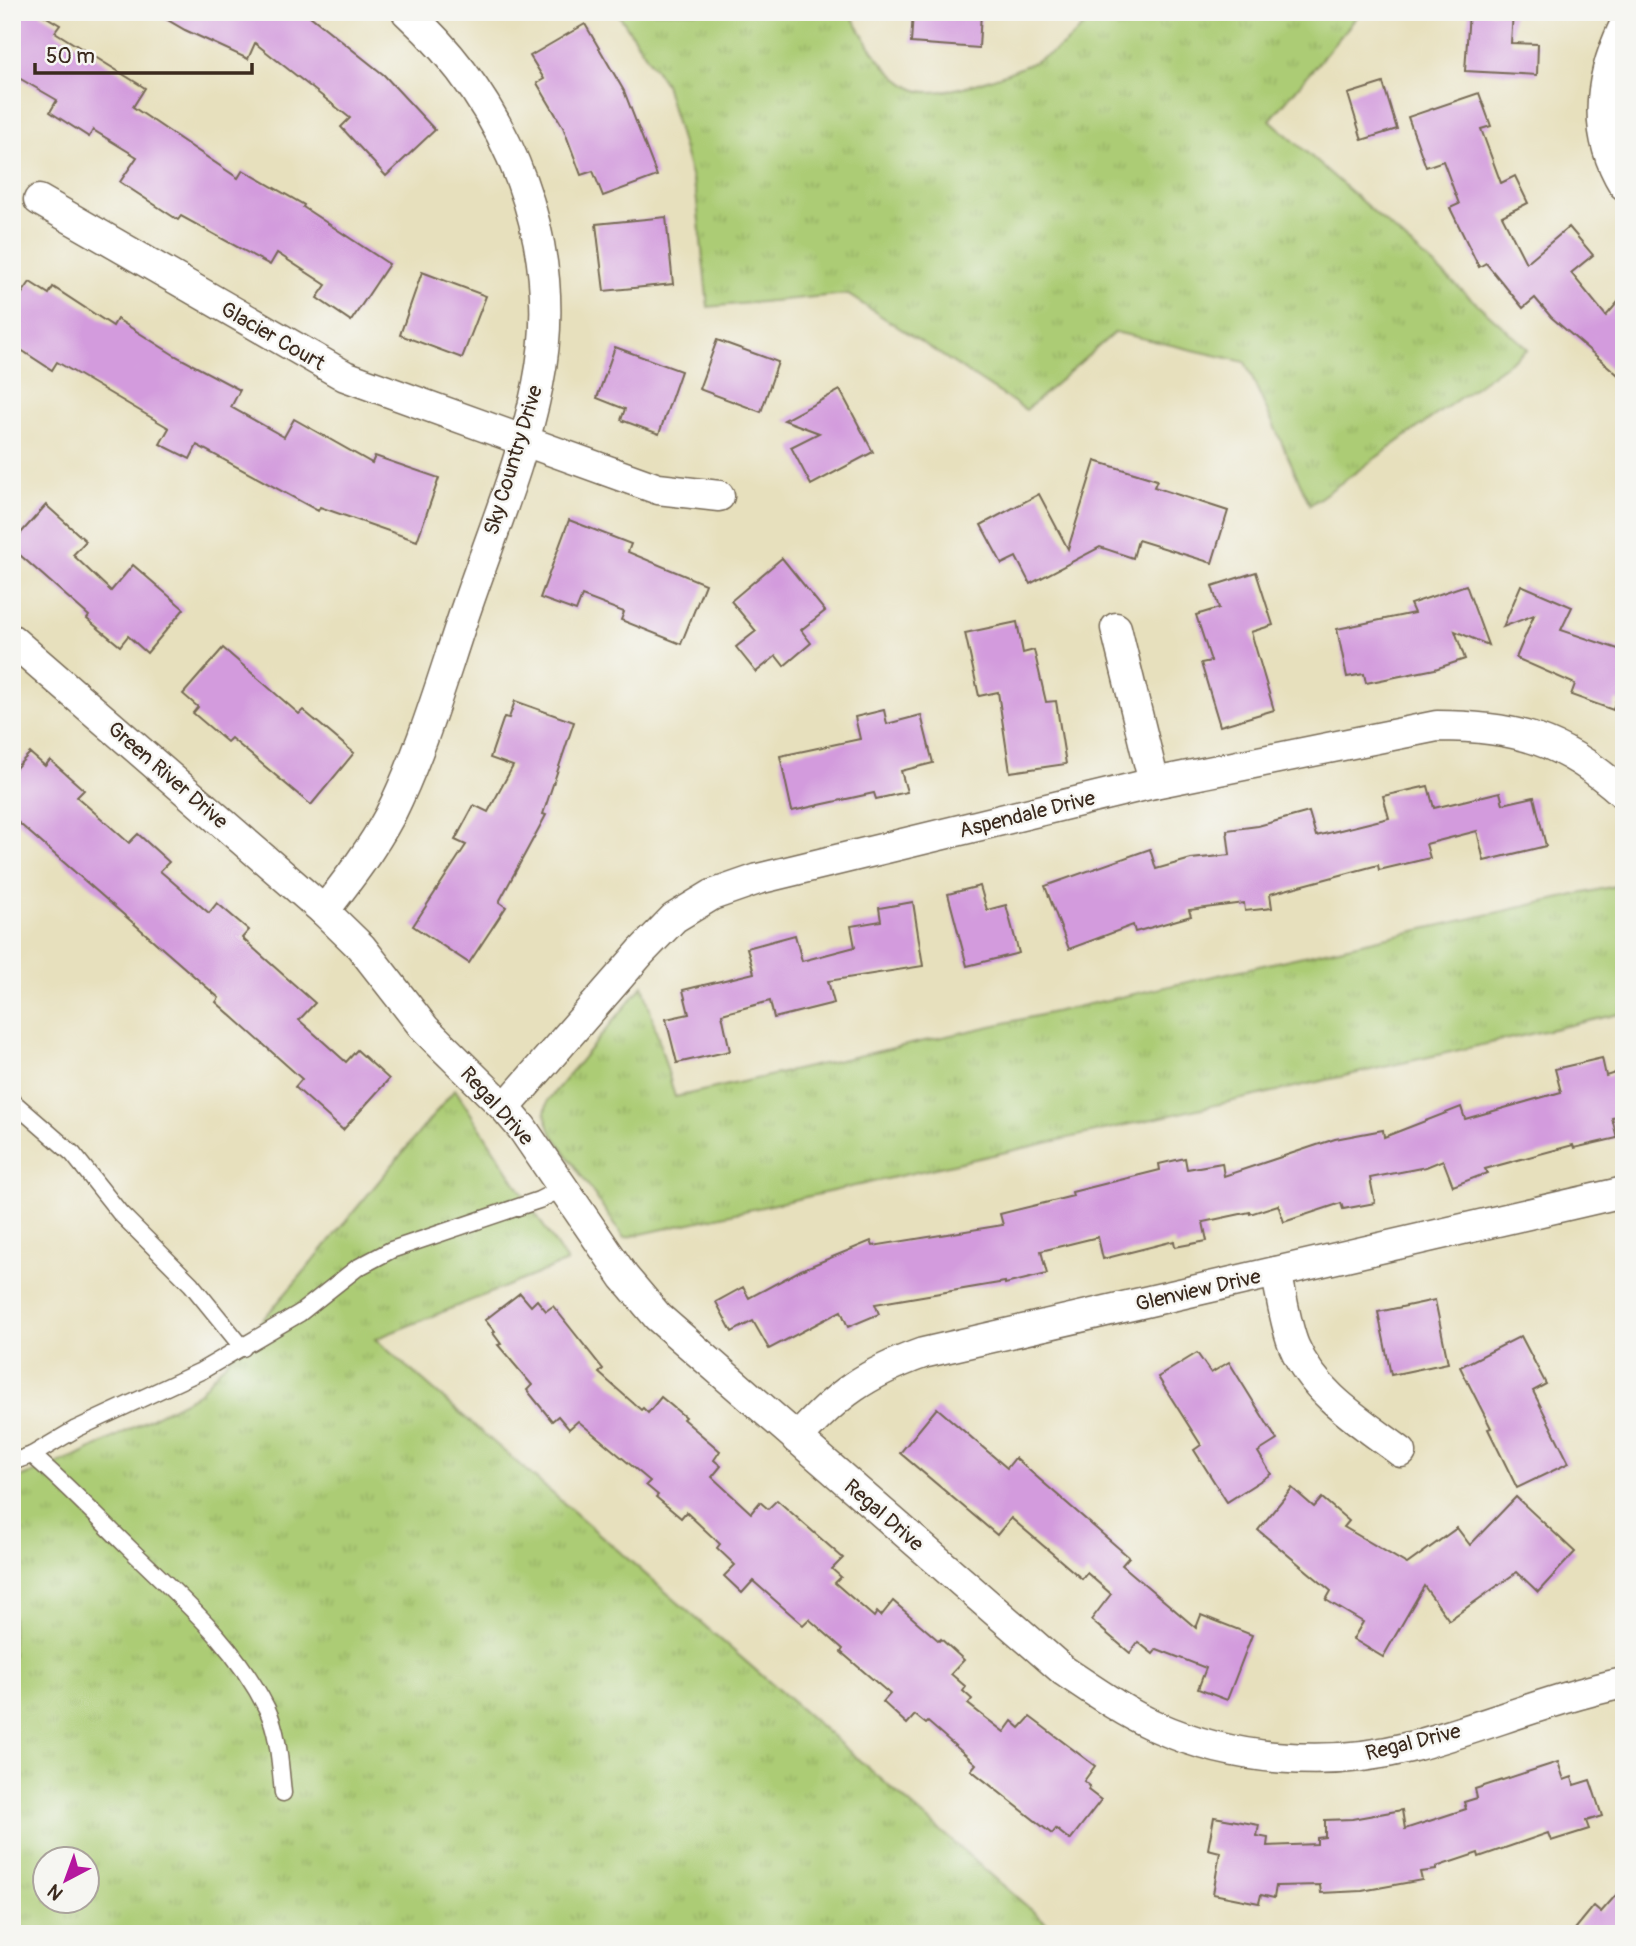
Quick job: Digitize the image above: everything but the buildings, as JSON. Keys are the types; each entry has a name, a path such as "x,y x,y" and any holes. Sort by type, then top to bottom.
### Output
{"street":[{"name":"Sky Country Drive","path":"324,911 359,867 383,826 414,760 523,439 538,383 544,325 542,271 532,214 516,163 494,119 466,75 433,36 407,12"},
{"path":"1624,27 1610,55 1603,87 1603,118 1609,152 1624,185"},
{"name":"Glacier Court","path":"39,200 345,376 658,489 719,496"},
{"path":"1115,628 1154,783"},
{"name":"Green River Drive","path":"12,639 324,911"},
{"name":"Aspendale Drive","path":"505,1108 674,918 712,895 758,878 1154,783 1437,726 1478,726 1522,733 1560,748 1598,771 1624,794"},
{"name":"Regal Drive","path":"324,911 361,947 425,1029 505,1108 624,1277 658,1317 1065,1671 1110,1703 1156,1727 1205,1744 1257,1755 1308,1759 1361,1756 1410,1747 1583,1691 1624,1683"},
{"name":"Glenview Drive","path":"797,1439 821,1411 850,1388 886,1366 923,1353 1624,1192"},
{"path":"1276,1272 1294,1345 1308,1373 1331,1398 1401,1452"}],"lane":[{"path":"12,1101 73,1154 120,1213 191,1284 243,1348"},
{"path":"12,1462 32,1455 76,1429 201,1371 243,1348 300,1313 357,1268 391,1250 540,1200 563,1188"},
{"path":"32,1455 195,1609 233,1652 268,1711 279,1754 283,1793"}],"green space":[{"path":"617,12 849,12 869,45 893,75 914,89 927,92 944,91 985,81 1044,57 1071,38 1093,12 1361,12 1270,120 1528,349 1310,505 1245,362 1115,332 1026,410 847,294 708,307 696,193 665,84"},
{"path":"1624,884 1624,1013 624,1238 550,1130 545,1113 548,1100 643,985 675,1097"},
{"path":"455,1089 567,1262 375,1339 1059,1934 12,1934 12,1481 78,1456 198,1394 299,1278"}]}
